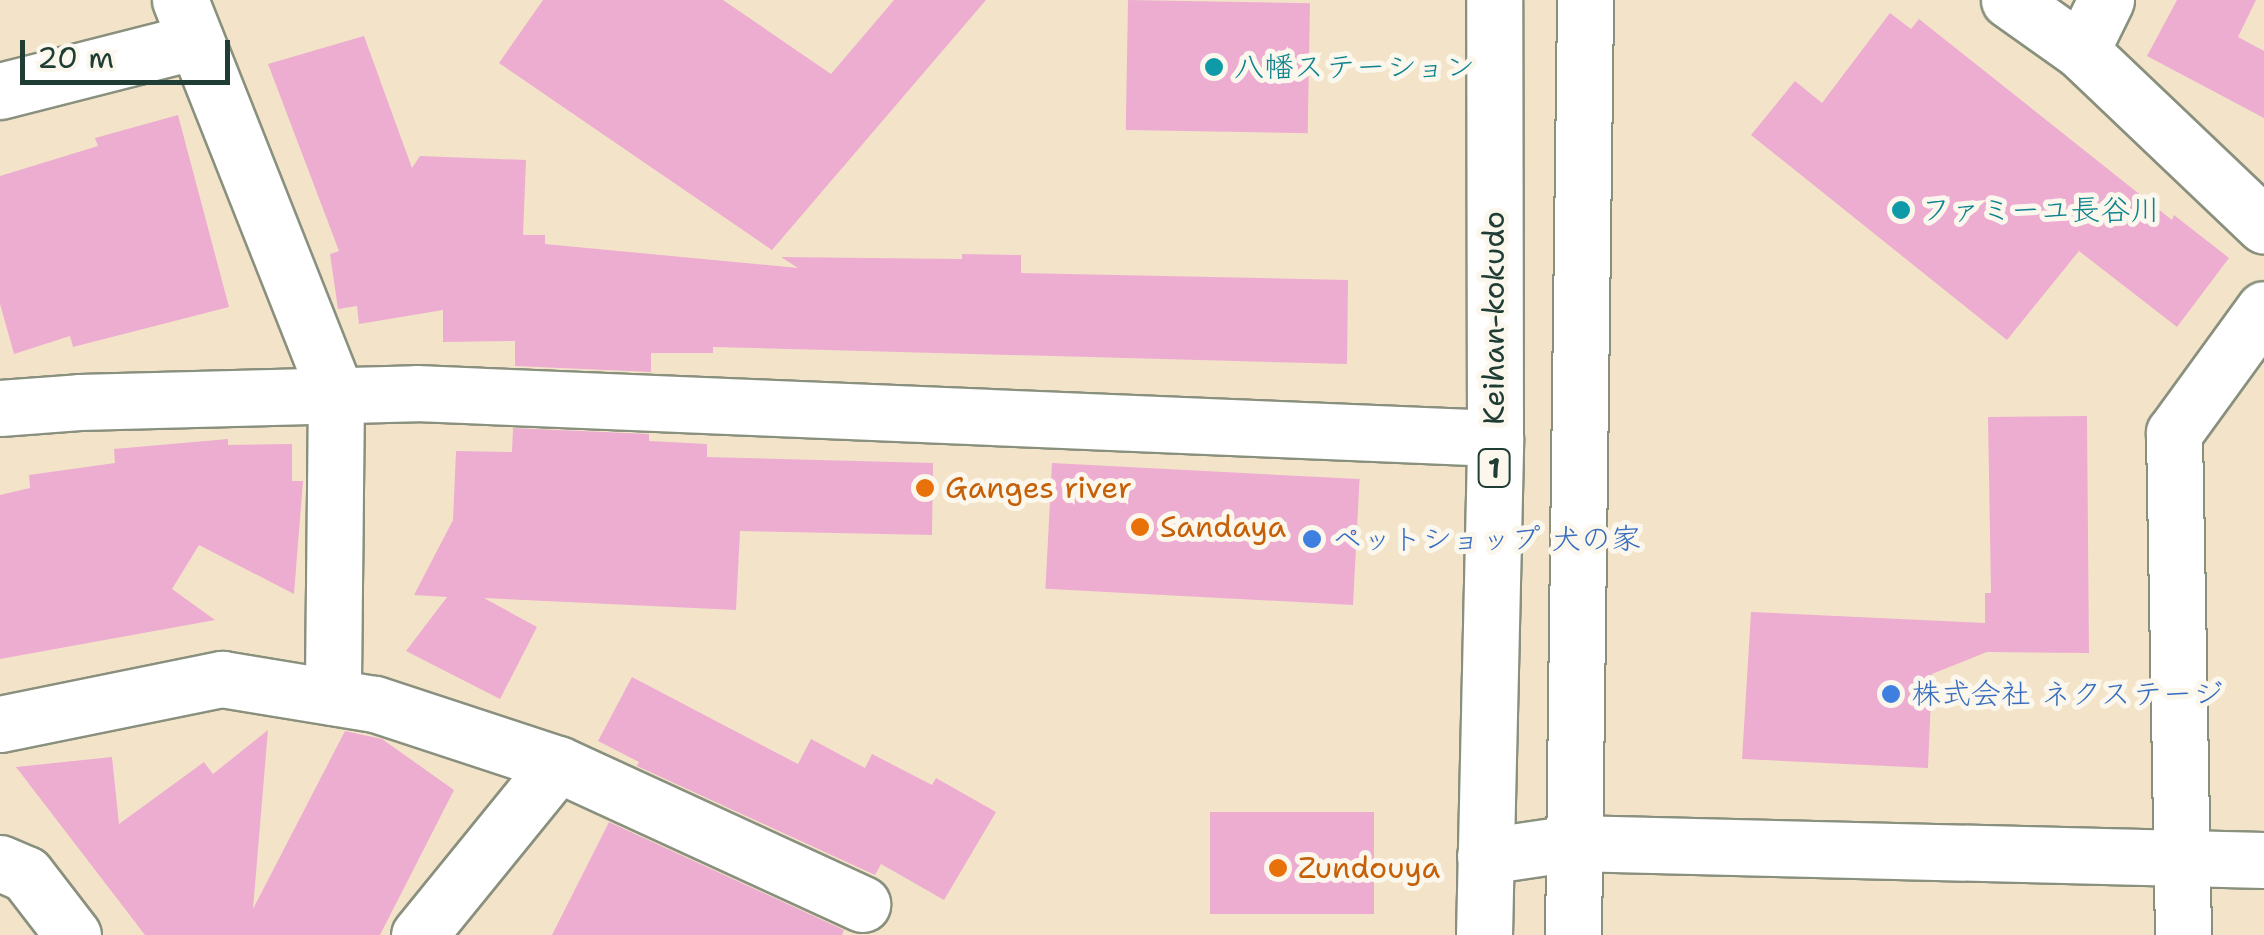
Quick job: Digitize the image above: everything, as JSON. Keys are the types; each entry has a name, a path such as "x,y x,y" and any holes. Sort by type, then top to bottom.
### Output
{"main road":[{"name":"Keihan-kokudo","path":"1484,935 1494,438 1494,0"},
{"path":"1573,935 1585,0"},
{"path":"2009,0 2081,51 2264,225"},
{"path":"2081,51 2106,0"},
{"path":"0,91 188,20 336,395 333,697"},
{"path":"2182,935 2184,858 2174,433 2264,309"},
{"path":"0,408 416,393 1494,438"},
{"path":"0,724 222,679 375,704 558,764 862,904"},
{"path":"418,935 558,764"},
{"path":"1484,856 1572,843 2264,860"},
{"path":"0,863 26,874 73,935"}],"building":[{"path":"543,0 723,0 831,74 894,0 986,0 772,250 499,63"},
{"name":"八幡ステーション","path":"1128,0 1310,3 1308,133 1126,130"},
{"path":"2177,0 2256,0 2238,37 2264,51 2264,118 2147,56"},
{"path":"1890,13 1911,29 1919,19 2172,220 2174,215 2229,258 2177,327 2079,251 2007,340 1751,135 1795,81 1822,103"},
{"path":"364,36 412,168 420,156 526,160 523,235 545,235 545,244 798,268 781,257 962,259 962,254 1021,255 1021,273 1348,280 1347,364 713,347 713,353 651,353 651,372 515,366 515,341 443,342 443,310 359,324 357,306 338,309 330,254 339,251 268,64"},
{"path":"178,115 229,307 73,347 70,336 14,354 0,304 0,176 98,146 95,138"},
{"path":"2087,416 2089,653 1987,652 1932,674 1928,768 1742,759 1751,612 1985,623 1985,593 1991,593 1988,417"},
{"path":"513,428 649,434 649,441 707,444 707,457 933,463 932,535 740,531 736,610 484,598 537,627 500,699 406,651 447,597 414,595 453,520 456,451 512,452"},
{"path":"228,439 228,445 292,444 292,481 303,481 294,594 199,545 172,589 215,620 0,659 0,495 30,488 29,475 115,463 114,449"},
{"path":"1052,463 1360,479 1353,605 1045,589"},
{"path":"632,677 798,764 811,739 865,768 872,754 932,785 936,778 996,812 944,900 881,864 875,875 637,766 639,762 598,741"},
{"path":"268,730 253,909 345,731 382,739 454,790 380,935 145,935 16,767 112,757 119,824 204,762 213,774"},
{"path":"1210,812 1374,812 1374,914 1210,914"},
{"path":"609,822 844,930 842,935 552,935"}],"place":[{"name":"八幡ステーション","path":"1214,67"},
{"name":"ファミーユ長谷川","path":"1901,210"},
{"name":"Ganges river","path":"925,488"},
{"name":"Sandaya","path":"1140,527"},
{"name":"ペットショップ 犬の家","path":"1312,539"},
{"name":"株式会社 ネクステージ","path":"1891,694"},
{"name":"Zundouya","path":"1278,868"}]}
